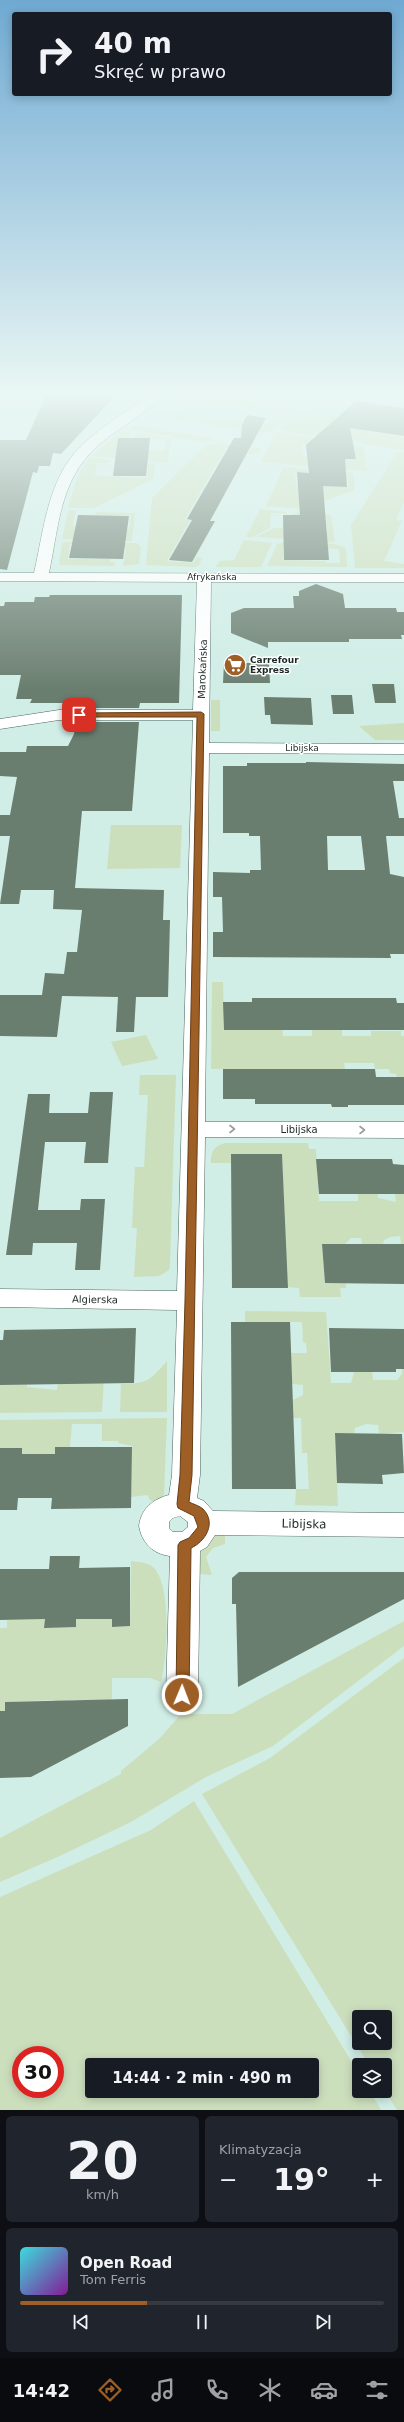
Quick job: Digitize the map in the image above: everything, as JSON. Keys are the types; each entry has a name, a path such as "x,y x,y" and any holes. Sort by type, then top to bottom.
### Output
{"street":[{"path":"41,576 60,493"},
{"name":"Afrykańska","path":"0,573 41,576 404,578"},
{"name":"Afrykańska","path":"0,577 21,575"},
{"name":"Marokańska","path":"182,1504 186,1475 204,577"},
{"path":"0,724 59,715 201,714"},
{"name":"Libijska","path":"201,748 404,749"},
{"name":"Libijska","path":"194,1129 404,1130"},
{"name":"Algierska","path":"0,1298 190,1301"},
{"path":"182,1695 194,1534 199,1512 182,1504 173,1505 160,1511 153,1522 154,1530 165,1543 194,1534"},
{"name":"Libijska","path":"194,1534 404,1525"}],"green space":[{"path":"72,493 124,493 94,508 68,508"},
{"path":"157,493 200,493 185,519 190,520 167,561 193,563 197,557 202,558 200,564 195,567 146,565 152,498"},
{"path":"272,493 346,493 303,509 266,506"},
{"path":"371,493 404,493 404,502 396,520 402,521 384,561 404,564 404,568 355,568 351,525"},
{"path":"260,509 287,512 271,513 270,528 253,537 246,537"},
{"path":"76,510 73,526 114,527 114,529 129,529 131,515 95,515 96,512 135,513 132,541 62,539 68,511"},
{"path":"300,512 331,515 335,542 256,537 274,528 313,528 314,531 328,531 326,517 292,516 293,514"},
{"path":"244,540 272,543 261,567 216,567 220,561 234,560"},
{"path":"86,542 87,544 70,544 68,559 110,559 110,562 115,562 115,566 59,565 62,543"},
{"path":"93,542 137,543 141,548 139,564 123,566 126,547 90,547"},
{"path":"286,542 296,546 283,546 283,560 326,561 326,563 340,563 339,549 302,548 318,544 331,544 342,546 346,549 347,567 267,566 277,544"},
{"path":"211,700 220,700 220,731 211,731"},
{"path":"404,723 404,740 375,740 359,726"},
{"path":"111,825 182,825 180,868 107,869"},
{"path":"212,982 223,982 224,1030 253,1030 282,1023 283,1036 312,1036 312,1023 342,1023 342,1036 371,1036 371,1031 401,1031 401,1036 404,1036 404,1077 397,1077 396,1074 390,1073 389,1069 375,1069 374,1063 344,1063 346,1077 254,1069 211,1069"},
{"path":"146,1035 158,1059 122,1066 111,1042"},
{"path":"140,1075 176,1075 169,1270 159,1276 134,1277 137,1228 132,1228 135,1167 144,1167 148,1095 139,1095"},
{"path":"225,1143 308,1143 309,1149 316,1149 319,1201 358,1201 358,1194 378,1194 378,1198 396,1202 395,1194 404,1194 404,1244 401,1244 400,1236 390,1237 384,1240 383,1244 362,1244 361,1238 351,1238 345,1244 322,1244 325,1283 346,1283 346,1288 340,1288 341,1297 300,1297 299,1288 287,1287 282,1155 231,1154 239,1155 239,1163 211,1163 212,1152 215,1148"},
{"path":"245,1311 326,1312 331,1383 351,1383 354,1372 372,1369 373,1380 397,1380 402,1374 402,1369 404,1369 404,1432 379,1434 378,1425 366,1424 355,1428 354,1433 335,1433 338,1506 295,1505 296,1489 309,1489 307,1453 302,1453 301,1418 293,1418 293,1400 303,1395 303,1385 292,1384 291,1353 307,1353 306,1343 303,1342 302,1322 245,1322"},
{"path":"167,1361 167,1412 120,1412 121,1384 137,1383 148,1380"},
{"path":"104,1377 102,1412 0,1413 0,1385 27,1384 27,1387 57,1390 58,1384"},
{"path":"167,1418 164,1495 156,1503 149,1499 148,1495 131,1497 132,1446 118,1443 118,1441 102,1441 102,1424 72,1424 70,1447 56,1447 55,1454 22,1454 22,1448 0,1448 0,1420"},
{"path":"218,1534 225,1534 225,1544 213,1548 206,1557 212,1575 200,1574 202,1551 208,1542"},
{"path":"131,1561 146,1563 152,1566 160,1577 164,1590 166,1606 166,1640 161,1682 150,1678 112,1678 112,1698 108,1702 102,1700 68,1700 67,1710 53,1710 53,1700 6,1702 5,1711 0,1711 0,1628 7,1628 7,1620 45,1619 44,1627 75,1627 76,1619 112,1618 112,1627 130,1626"},
{"path":"404,1621 404,1646 273,1746 206,1777 131,1822 62,1855 0,1882 0,1838 121,1774 121,1771 159,1739 181,1714 232,1714"},
{"path":"404,1658 404,2110 397,2110 389,2098 392,2098 392,2058 365,2058 360,2050 392,2050 392,2010 352,2010 352,2037 202,1794 270,1758"},
{"path":"194,1801 352,2062 352,2098 374,2098 381,2110 0,2110 0,1897 151,1830"}],"building":[{"path":"0,493 27,493 7,570 0,569"},
{"path":"202,493 225,493 210,521 215,521 192,562 169,560 192,520 187,519"},
{"path":"298,493 324,493 329,560 284,560 283,515 300,515"},
{"path":"78,515 129,516 123,559 69,558"},
{"path":"316,584 343,594 345,608 396,608 397,612 404,612 404,635 401,635 402,639 349,639 349,642 268,642 268,648 231,633 231,613 244,608 294,608 293,596 299,596 299,591"},
{"path":"50,595 182,595 179,703 140,703 139,708 77,708 78,703 30,703 32,699 16,699 21,675 0,675 0,606 4,606 5,602 34,602 35,597 49,597"},
{"path":"224,663 269,663 270,683 223,683"},
{"path":"372,684 394,684 396,703 375,703"},
{"path":"331,695 352,695 354,714 333,714"},
{"path":"264,697 311,698 313,725 271,724 270,715 265,715"},
{"path":"76,722 139,722 132,811 82,811 75,888 164,890 163,920 170,920 168,997 136,997 134,1032 116,1032 118,997 62,996 57,1037 0,1036 0,995 42,995 45,973 64,974 67,952 77,952 82,910 53,909 54,890 21,890 19,904 0,904 10,836 0,836 0,815 10,815 17,777 0,776 0,752 26,752 27,746 68,746 74,734"},
{"path":"247,763 404,764 404,781 393,781 399,818 404,818 404,836 386,836 390,874 404,877 404,954 390,954 391,958 213,957 213,932 223,932 222,897 213,897 213,872 250,873 250,870 261,870 260,836 249,836 249,833 223,833 223,766 247,766","holes":["327,836 361,836 365,870 328,870"]},
{"path":"252,998 396,998 397,1003 404,1003 404,1030 224,1030 223,1002 252,1002"},
{"path":"223,1069 375,1069 376,1077 404,1077 404,1105 348,1105 348,1107 332,1107 331,1104 255,1104 255,1099 223,1099"},
{"path":"90,1092 113,1092 108,1163 84,1163 86,1142 45,1142 38,1210 80,1210 81,1199 105,1199 100,1270 75,1270 77,1243 33,1243 32,1255 6,1255 28,1094 50,1094 49,1113 88,1113"},
{"path":"231,1154 282,1154 288,1288 232,1288"},
{"path":"316,1159 392,1159 393,1164 404,1165 404,1194 319,1194"},
{"path":"322,1244 404,1244 404,1284 325,1283"},
{"path":"231,1322 290,1322 296,1489 232,1489"},
{"path":"136,1328 134,1383 0,1385 0,1340 3,1340 4,1330"},
{"path":"329,1328 404,1329 404,1369 396,1369 396,1372 331,1372"},
{"path":"335,1433 402,1434 404,1473 382,1475 383,1484 337,1483"},
{"path":"55,1447 132,1447 131,1508 51,1509 52,1498 18,1498 17,1510 0,1510 0,1448 22,1448 22,1454 55,1454"},
{"path":"50,1556 80,1556 79,1568 130,1567 130,1626 112,1627 112,1619 76,1619 76,1627 44,1628 45,1619 0,1620 0,1569 49,1569"},
{"path":"239,1572 404,1572 404,1599 238,1687 236,1604 232,1604 232,1578"},
{"path":"128,1699 128,1726 31,1777 0,1778 0,1711 5,1711 5,1702"}],"place":[{"name":"Carrefour Express","path":"235,665"}],"route":[{"path":"79,715 201,714 186,1475 182,1504 199,1512 203,1520 204,1528 200,1536 194,1542 185,1545 182,1695"}]}
